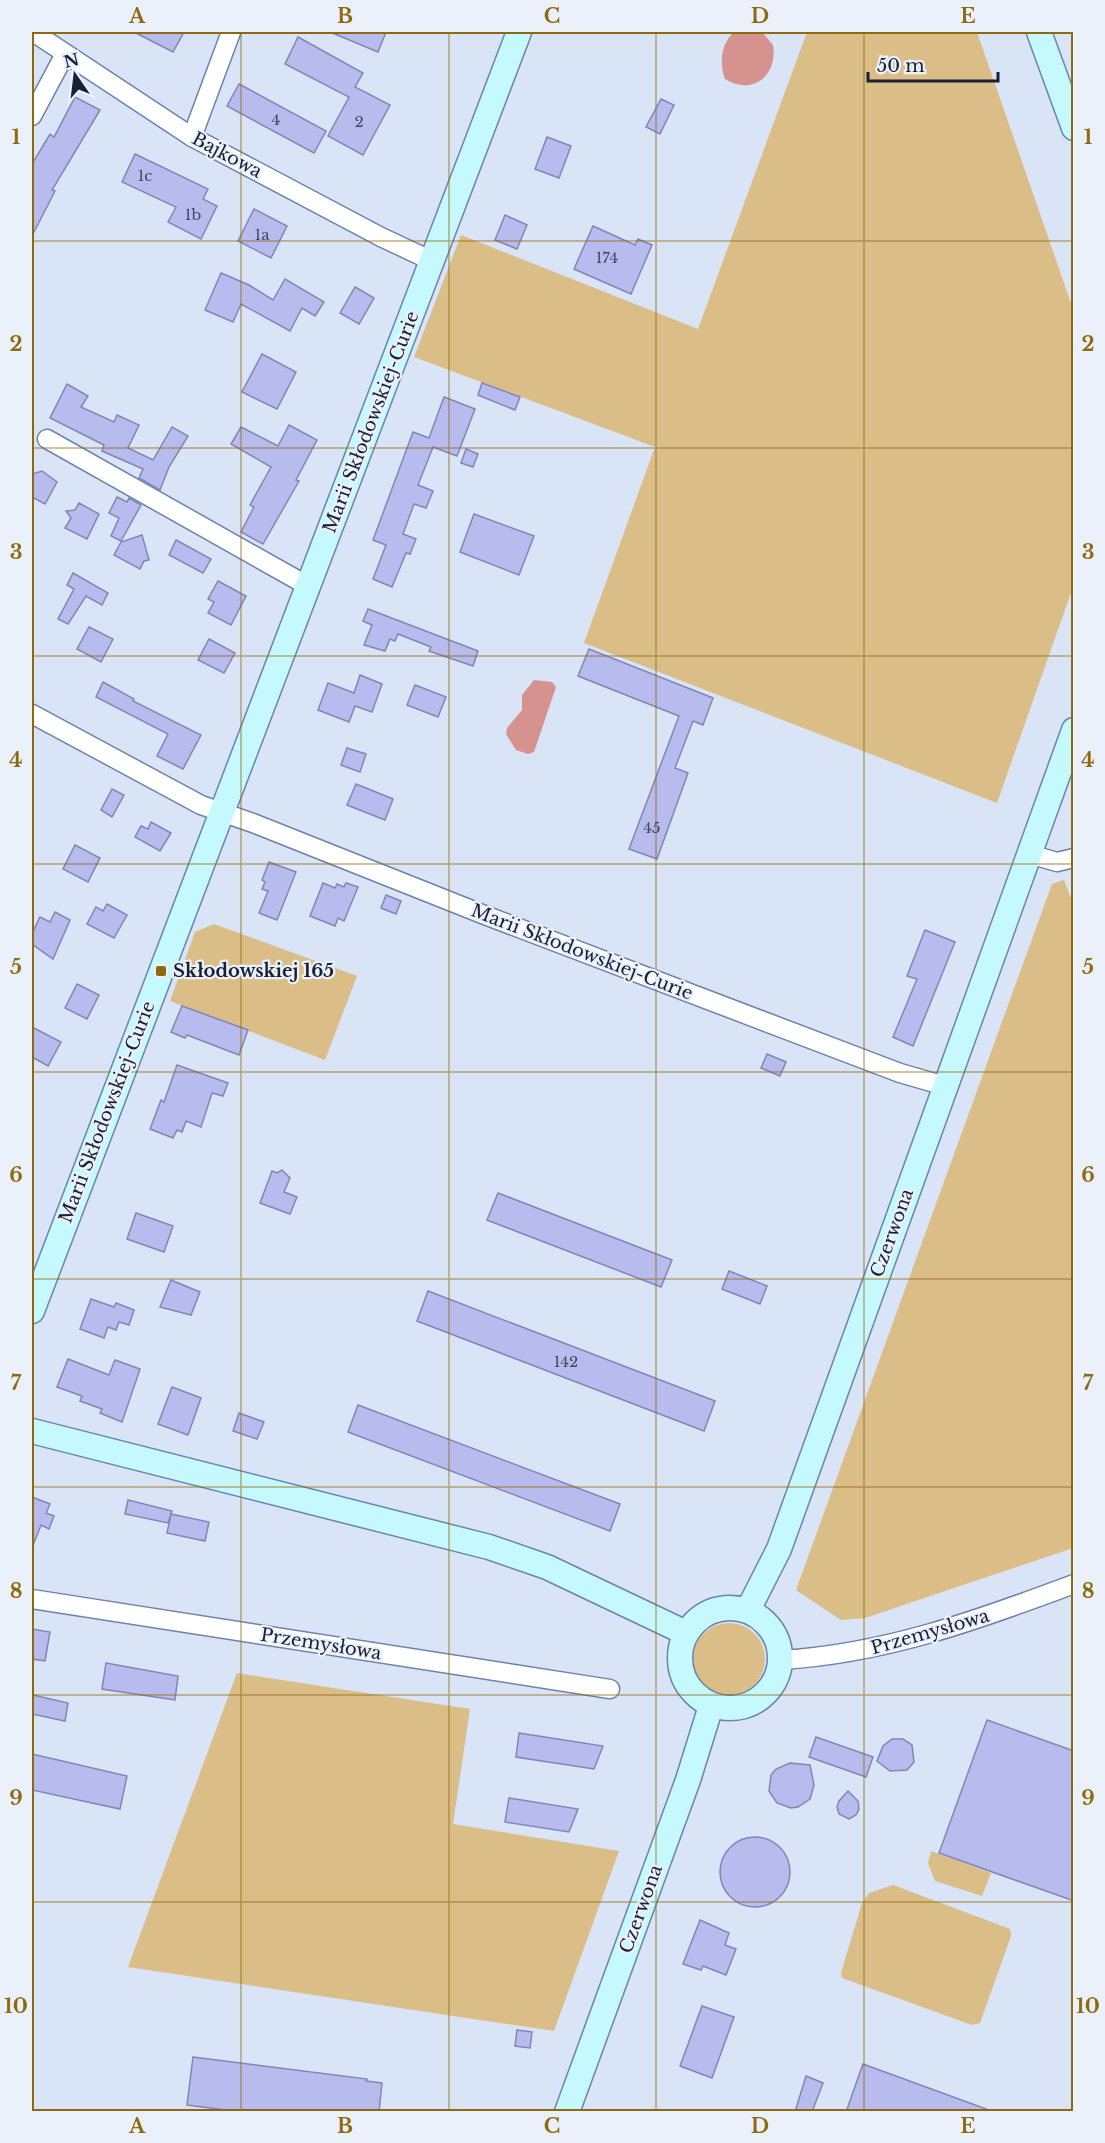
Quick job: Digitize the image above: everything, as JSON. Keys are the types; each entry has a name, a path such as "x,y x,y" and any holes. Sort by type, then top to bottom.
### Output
{"street":[{"name":"Bajkowa","path":"33,32 192,137 432,261"},
{"path":"192,137 231,32"},
{"name":"Marii Skłodowskiej-Curie","path":"32,1311 519,32"},
{"path":"1039,32 1074,128"},
{"path":"32,116 65,54"},
{"path":"46,439 308,586"},
{"name":"Marii Skłodowskiej-Curie","path":"32,714 201,805 253,822 482,914 900,1073 945,1086"},
{"name":"Czerwona","path":"748,1610 779,1549 1074,730"},
{"path":"1029,854 1057,862 1074,858"},
{"path":"32,1431 489,1547 547,1567 686,1633"},
{"name":"Przemysłowa","path":"781,1659 875,1649 933,1635 1074,1584"},
{"name":"Przemysłowa","path":"32,1599 610,1689"},
{"path":"726,1608 748,1610 770,1626 778,1641 781,1659 778,1675 769,1689 756,1701 740,1707 711,1706 694,1692 685,1679 680,1664 681,1648 686,1633 696,1620 710,1612 726,1608"},
{"name":"Czerwona","path":"567,2112 688,1780 711,1706"}],"shaded area":[{"path":"734,32 762,32 773,45 771,66 767,74 753,84 735,84 725,79 722,54 726,42"},
{"path":"807,32 977,32 1074,312 1073,587 997,803 584,643 655,447 414,357 461,235 698,329"},
{"path":"534,680 552,682 556,687 534,752 528,754 516,750 506,734 507,728 522,710 522,695"},
{"path":"1064,880 1074,906 1073,1548 865,1618 841,1620 796,1590 1052,884"},
{"path":"214,924 357,976 325,1060 170,1001 195,932"},
{"path":"729,1623 749,1629 759,1639 765,1659 759,1679 749,1689 729,1695 709,1689 699,1679 693,1659 699,1639 709,1629"},
{"path":"237,1673 470,1709 453,1824 619,1851 554,2031 128,1967"},
{"path":"931,1851 991,1873 982,1896 935,1881 928,1863"},
{"path":"893,1885 1010,1929 1011,1936 980,2023 972,2025 842,1978 841,1973 862,1903 869,1893"}],"building":[{"path":"134,32 184,32 173,52"},
{"path":"330,32 386,32 378,52"},
{"path":"298,37 363,73 355,87 390,105 363,155 328,136 349,97 285,64"},
{"path":"239,84 326,131 314,153 227,106"},
{"path":"75,97 100,110 52,190 55,191 32,236 32,164 50,134 54,137"},
{"path":"661,99 674,105 660,134 646,127"},
{"path":"547,137 571,146 559,178 535,169"},
{"path":"135,154 208,189 203,199 217,206 201,239 168,222 176,207 122,182"},
{"path":"254,209 287,226 271,258 238,241"},
{"path":"505,215 527,225 517,249 495,240"},
{"path":"593,226 635,245 638,239 652,245 631,294 574,269"},
{"path":"221,273 249,285 273,300 285,279 324,302 315,316 302,308 290,331 241,304 233,322 205,310"},
{"path":"355,287 374,298 359,324 340,313"},
{"path":"262,354 296,372 277,409 242,392"},
{"path":"482,383 520,397 515,410 478,395"},
{"path":"67,384 88,396 81,407 114,422 117,415 139,425 128,448 153,460 172,427 188,436 169,467 160,490 139,478 143,469 102,451 104,445 50,418"},
{"path":"444,397 475,409 457,456 433,447 418,485 433,491 426,508 414,504 403,534 416,539 410,554 406,553 392,587 373,579 386,545 373,540 413,432 429,438"},
{"path":"289,425 317,440 296,480 299,481 263,544 241,532 254,507 250,505 271,467 231,444 241,427 278,446"},
{"path":"466,449 478,454 473,467 461,463"},
{"path":"42,471 57,482 45,504 32,497 32,474"},
{"path":"117,497 127,502 129,498 141,505 121,541 111,536 119,518 109,513"},
{"path":"79,503 99,514 87,539 65,528 71,518 66,511 75,510"},
{"path":"474,514 534,536 519,575 460,552"},
{"path":"142,535 149,560 144,561 140,569 114,555 121,542"},
{"path":"176,540 211,559 203,573 169,555"},
{"path":"73,573 108,593 102,605 86,596 68,624 58,619 74,589 67,585"},
{"path":"218,581 246,596 231,625 208,613 214,602 208,599"},
{"path":"368,609 478,651 473,666 429,651 431,647 398,634 395,641 390,639 385,651 364,645 372,625 363,621"},
{"path":"89,627 113,639 101,662 77,649"},
{"path":"209,639 235,653 224,673 198,660"},
{"path":"589,649 713,698 703,725 693,721 675,768 688,773 657,859 629,849 679,716 578,676"},
{"path":"360,675 382,684 372,712 355,706 349,722 318,710 328,683 354,693"},
{"path":"103,682 134,699 133,701 201,735 183,769 157,756 168,734 96,697"},
{"path":"415,685 446,697 438,717 407,705"},
{"path":"347,748 366,754 360,772 341,765"},
{"path":"356,784 393,799 385,820 347,805"},
{"path":"112,789 124,795 112,817 101,810"},
{"path":"151,822 171,833 160,851 135,837 141,826 148,829"},
{"path":"75,845 100,858 88,882 63,869"},
{"path":"269,862 296,872 277,920 259,913 268,891 262,889 265,882 262,880"},
{"path":"323,883 335,888 337,884 344,887 346,883 358,887 344,921 338,918 335,926 310,916"},
{"path":"386,895 401,901 396,914 381,908"},
{"path":"107,904 127,915 114,938 87,924 96,907 103,911"},
{"path":"55,912 70,920 53,959 32,944 32,934 40,917 50,922"},
{"path":"925,930 955,942 913,1046 893,1037 917,979 907,976"},
{"path":"77,984 99,995 87,1019 65,1008"},
{"path":"182,1006 248,1030 239,1055 187,1035 185,1038 171,1032"},
{"path":"32,1027 61,1042 48,1066 32,1057"},
{"path":"767,1054 786,1062 780,1076 761,1068"},
{"path":"177,1065 228,1083 223,1096 212,1093 201,1127 186,1121 182,1132 177,1130 173,1138 150,1129 161,1100 164,1102"},
{"path":"282,1170 290,1178 284,1192 297,1197 290,1214 260,1203 272,1171 277,1173"},
{"path":"498,1193 672,1260 661,1287 487,1220"},
{"path":"136,1213 173,1226 164,1252 127,1239"},
{"path":"729,1271 767,1286 760,1304 722,1289"},
{"path":"171,1280 200,1292 191,1315 160,1307"},
{"path":"428,1291 715,1401 704,1431 417,1321"},
{"path":"91,1299 114,1307 116,1303 134,1310 129,1325 119,1322 116,1330 108,1327 104,1338 80,1329"},
{"path":"68,1359 109,1375 115,1360 140,1369 122,1422 100,1413 102,1409 80,1401 82,1396 57,1387"},
{"path":"172,1387 201,1398 188,1435 158,1424"},
{"path":"358,1405 620,1504 610,1531 348,1432"},
{"path":"239,1413 264,1422 257,1439 233,1431"},
{"path":"32,1497 50,1504 46,1513 54,1516 49,1529 41,1525 32,1548"},
{"path":"128,1500 172,1511 168,1523 125,1514"},
{"path":"171,1514 209,1522 205,1541 167,1533"},
{"path":"32,1629 50,1632 45,1661 32,1659"},
{"path":"106,1663 178,1676 175,1700 102,1689"},
{"path":"33,1695 68,1703 65,1721 32,1714"},
{"path":"987,1720 1074,1751 1074,1901 939,1853"},
{"path":"519,1733 603,1746 594,1769 516,1757"},
{"path":"816,1737 873,1757 866,1777 809,1757"},
{"path":"892,1739 903,1739 912,1745 914,1762 907,1770 890,1771 877,1761 883,1746"},
{"path":"32,1754 127,1776 120,1809 32,1790"},
{"path":"790,1763 810,1765 814,1785 810,1799 798,1807 791,1808 777,1803 769,1791 771,1775 776,1769"},
{"path":"848,1791 858,1801 859,1809 856,1815 849,1819 839,1814 837,1807"},
{"path":"509,1798 578,1809 569,1832 505,1822"},
{"path":"748,1837 762,1837 775,1842 785,1852 790,1872 785,1892 775,1902 762,1907 748,1907 735,1902 725,1892 720,1879 720,1865 725,1852 735,1842"},
{"path":"700,1920 729,1933 725,1945 736,1949 726,1975 703,1966 701,1970 683,1964"},
{"path":"702,2006 734,2017 712,2078 680,2066"},
{"path":"517,2030 532,2032 530,2048 515,2046"},
{"path":"193,2057 367,2079 366,2081 382,2083 379,2112 241,2112 187,2105"},
{"path":"863,2064 989,2110 989,2112 846,2112"},
{"path":"806,2076 823,2083 812,2112 795,2112"}],"place":[{"name":"Skłodowskiej 165","path":"161,971"}]}
